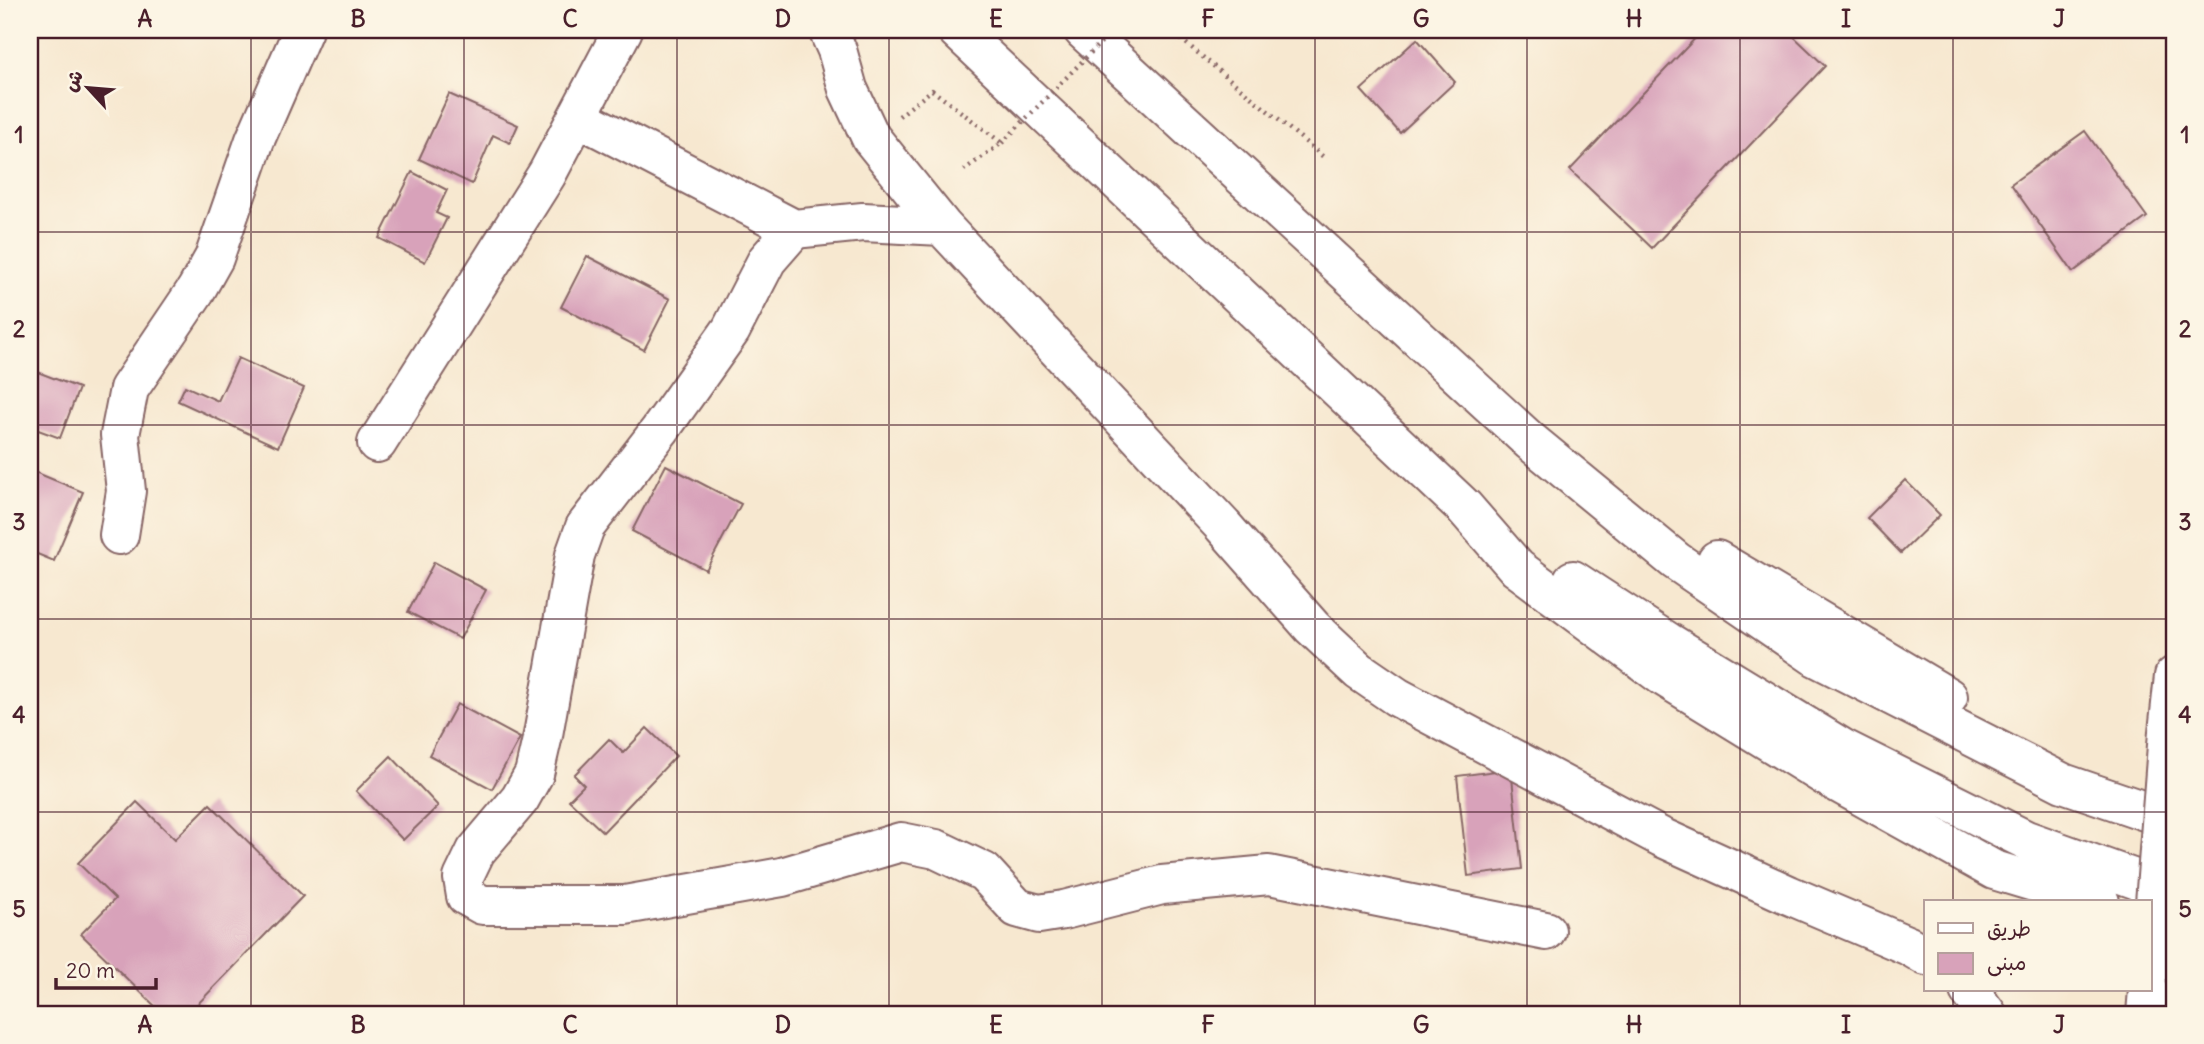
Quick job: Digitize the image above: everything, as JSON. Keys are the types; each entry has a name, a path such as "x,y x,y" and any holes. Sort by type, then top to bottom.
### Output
{"main road":[{"path":"119,535 126,491 120,435 129,389 197,290 214,258 255,140 303,30"},
{"path":"377,443 547,174 623,30"},
{"path":"828,30 837,50 848,89 871,138 942,226 1223,526 1312,627 1359,671 1397,697 1661,837 1924,955"},
{"path":"957,30 1464,507 1517,568 1661,675 1826,777 1994,870 2093,900"},
{"path":"1083,30 1530,441 1676,561 1815,657 2063,783 2174,821"},
{"path":"578,117 794,229 863,222 942,226"},
{"path":"794,229 767,260 731,330 660,430 585,527 575,555 534,774 520,799 476,851 463,878 466,896 482,905 625,905 782,877 901,842 936,849 984,872 1017,908 1039,914 1162,885 1269,875 1546,931"},
{"path":"1530,441 1661,526 1860,647 2092,777 2174,801"},
{"path":"1464,507 1668,642 1842,748 2026,840 2174,893"},
{"path":"2152,943 2174,676"},
{"path":"2152,919 2174,925"},
{"path":"1970,992 1987,1014"},
{"path":"2146,1014 2148,992"}],"path":[{"path":"964,170 1002,144 1113,30"},
{"path":"1170,30 1326,159"},
{"path":"871,138 932,90 1002,144"}],"building":[{"path":"1703,30 1787,30 1825,66 1652,248 1570,170"},
{"path":"1417,39 1455,82 1400,133 1361,90"},
{"path":"449,94 518,125 510,143 493,135 472,184 419,159"},
{"path":"2085,131 2147,217 2073,272 2011,184"},
{"path":"412,172 447,190 436,213 447,218 425,262 379,238"},
{"path":"587,256 670,299 644,350 561,307"},
{"path":"238,358 304,388 278,447 178,401 185,386 218,401"},
{"path":"30,369 79,388 60,438 30,427"},
{"path":"666,465 741,504 706,570 632,531"},
{"path":"30,470 83,492 54,561 30,551"},
{"path":"1905,480 1940,515 1901,553 1867,518"},
{"path":"434,562 486,590 460,639 408,612"},
{"path":"457,704 520,738 492,789 429,755"},
{"path":"647,728 676,756 603,832 569,800 584,785 574,775 609,739 623,753"},
{"path":"391,756 438,806 403,840 356,791"},
{"path":"1511,769 1522,869 1468,876 1457,776"},
{"path":"137,802 175,839 210,804 303,896 188,1014 163,1014 81,934 115,899 78,863"}]}
